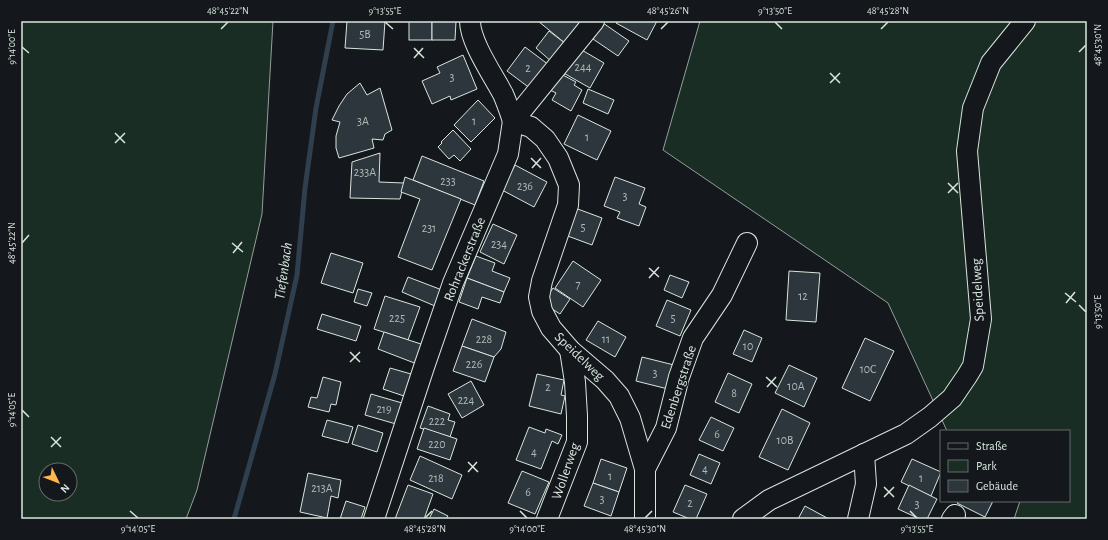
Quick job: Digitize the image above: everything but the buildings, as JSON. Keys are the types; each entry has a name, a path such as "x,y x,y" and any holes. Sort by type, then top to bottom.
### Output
{"street":[{"path":"470,21 470,26 480,52 504,96 513,121"},
{"path":"513,121 594,21"},
{"name":"Speidelweg","path":"743,519 769,500 906,434 930,417 952,398 973,366 981,319 966,151 973,108 992,63 1025,21"},
{"name":"Speidelweg","path":"513,121 531,127 545,139 558,158 569,185 568,205 542,281 539,297 542,311 551,328 570,350 605,380 619,396 630,418 645,469 645,519"},
{"name":"Rohrackerstraße","path":"374,519 453,283 508,154 513,121"},
{"name":"Edenbergstraße","path":"645,469 666,428 679,378 693,338 722,295 747,243"},
{"name":"Wollerweg","path":"547,519 576,442 577,416 575,382 570,350"},
{"path":"858,519 866,484 864,454"}],"green space":[{"path":"21,21 273,21 262,214 197,490 186,519 21,519"},
{"path":"700,21 1087,21 1087,519 1014,519 1020,502 1070,502 1070,430 947,430 888,303 663,150"}],"waterway":[{"name":"Tiefenbach","path":"234,519 275,374 297,275 305,188 316,108 333,21"}]}
